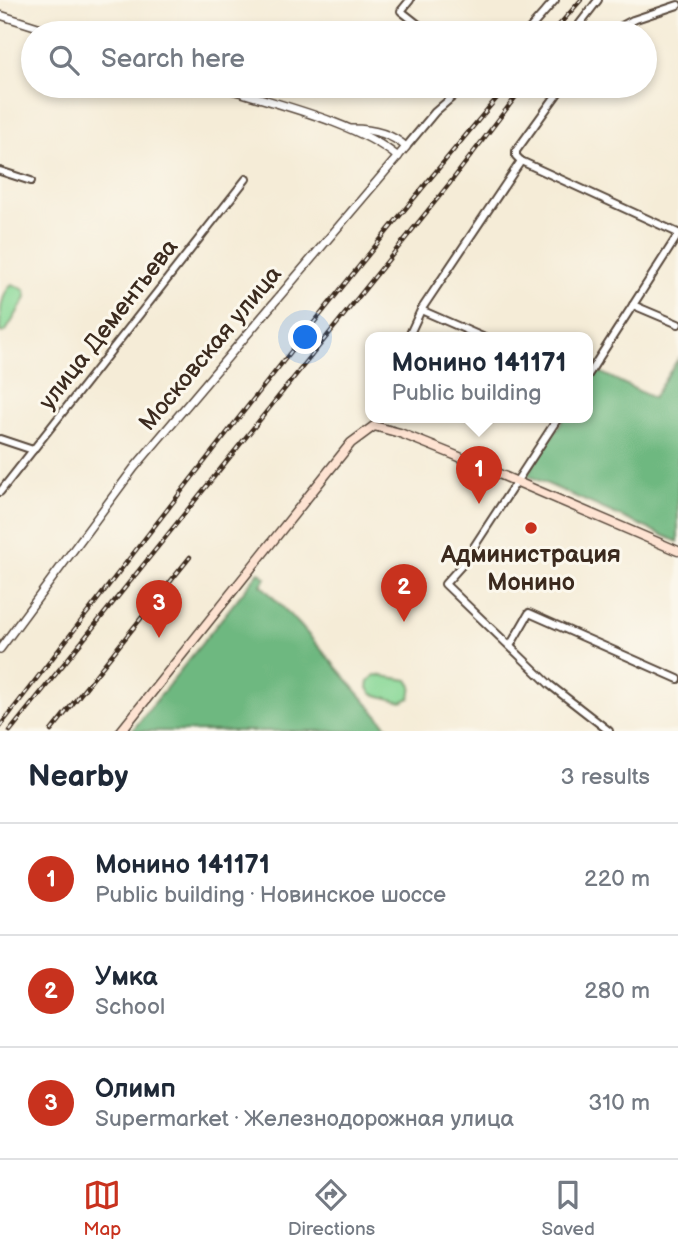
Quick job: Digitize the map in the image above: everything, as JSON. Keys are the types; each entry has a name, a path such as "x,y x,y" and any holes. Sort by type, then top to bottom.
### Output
{"main road":[{"path":"121,731 351,443 372,424 400,433 678,551"}],"street":[{"path":"410,0 401,11 414,21"},
{"path":"537,21 555,0"},
{"path":"582,21 598,0"},
{"path":"631,21 678,5"},
{"path":"0,15 21,22"},
{"path":"256,98 352,129 384,145 398,157"},
{"name":"Московская улица","path":"0,649 134,468 435,112 451,98"},
{"path":"555,98 516,151 516,156 521,161 678,234 593,366"},
{"path":"352,129 369,129 389,136 406,147"},
{"path":"411,332 421,310 521,161"},
{"path":"0,171 31,181"},
{"name":"улица Дементьева","path":"0,492 246,178"},
{"path":"633,305 678,324"},
{"path":"421,310 471,332"},
{"path":"555,423 462,565 446,584 550,685 609,731"},
{"path":"0,439 33,450"},
{"path":"510,646 529,613 678,679"}],"green space":[{"path":"12,284 25,290 26,298 6,331 2,333 2,306 5,294"},
{"path":"678,359 678,542 527,475 561,423 593,423 593,375 596,370 653,398"},
{"path":"259,572 266,578 261,585 300,625 391,731 132,731"},
{"path":"375,675 408,680 412,686 410,698 402,702 372,694 368,688 369,681"}],"railway":[{"path":"563,21 581,0"},
{"path":"0,726 313,323 497,98"},
{"path":"10,731 450,183 515,98"},
{"path":"51,731 190,557"}],"place":[{"name":"Монино 141171","path":"479,504"},
{"name":"Администрация Монино","path":"531,528"},
{"name":"Умка","path":"404,622"},
{"name":"Олимп","path":"159,638"}]}
